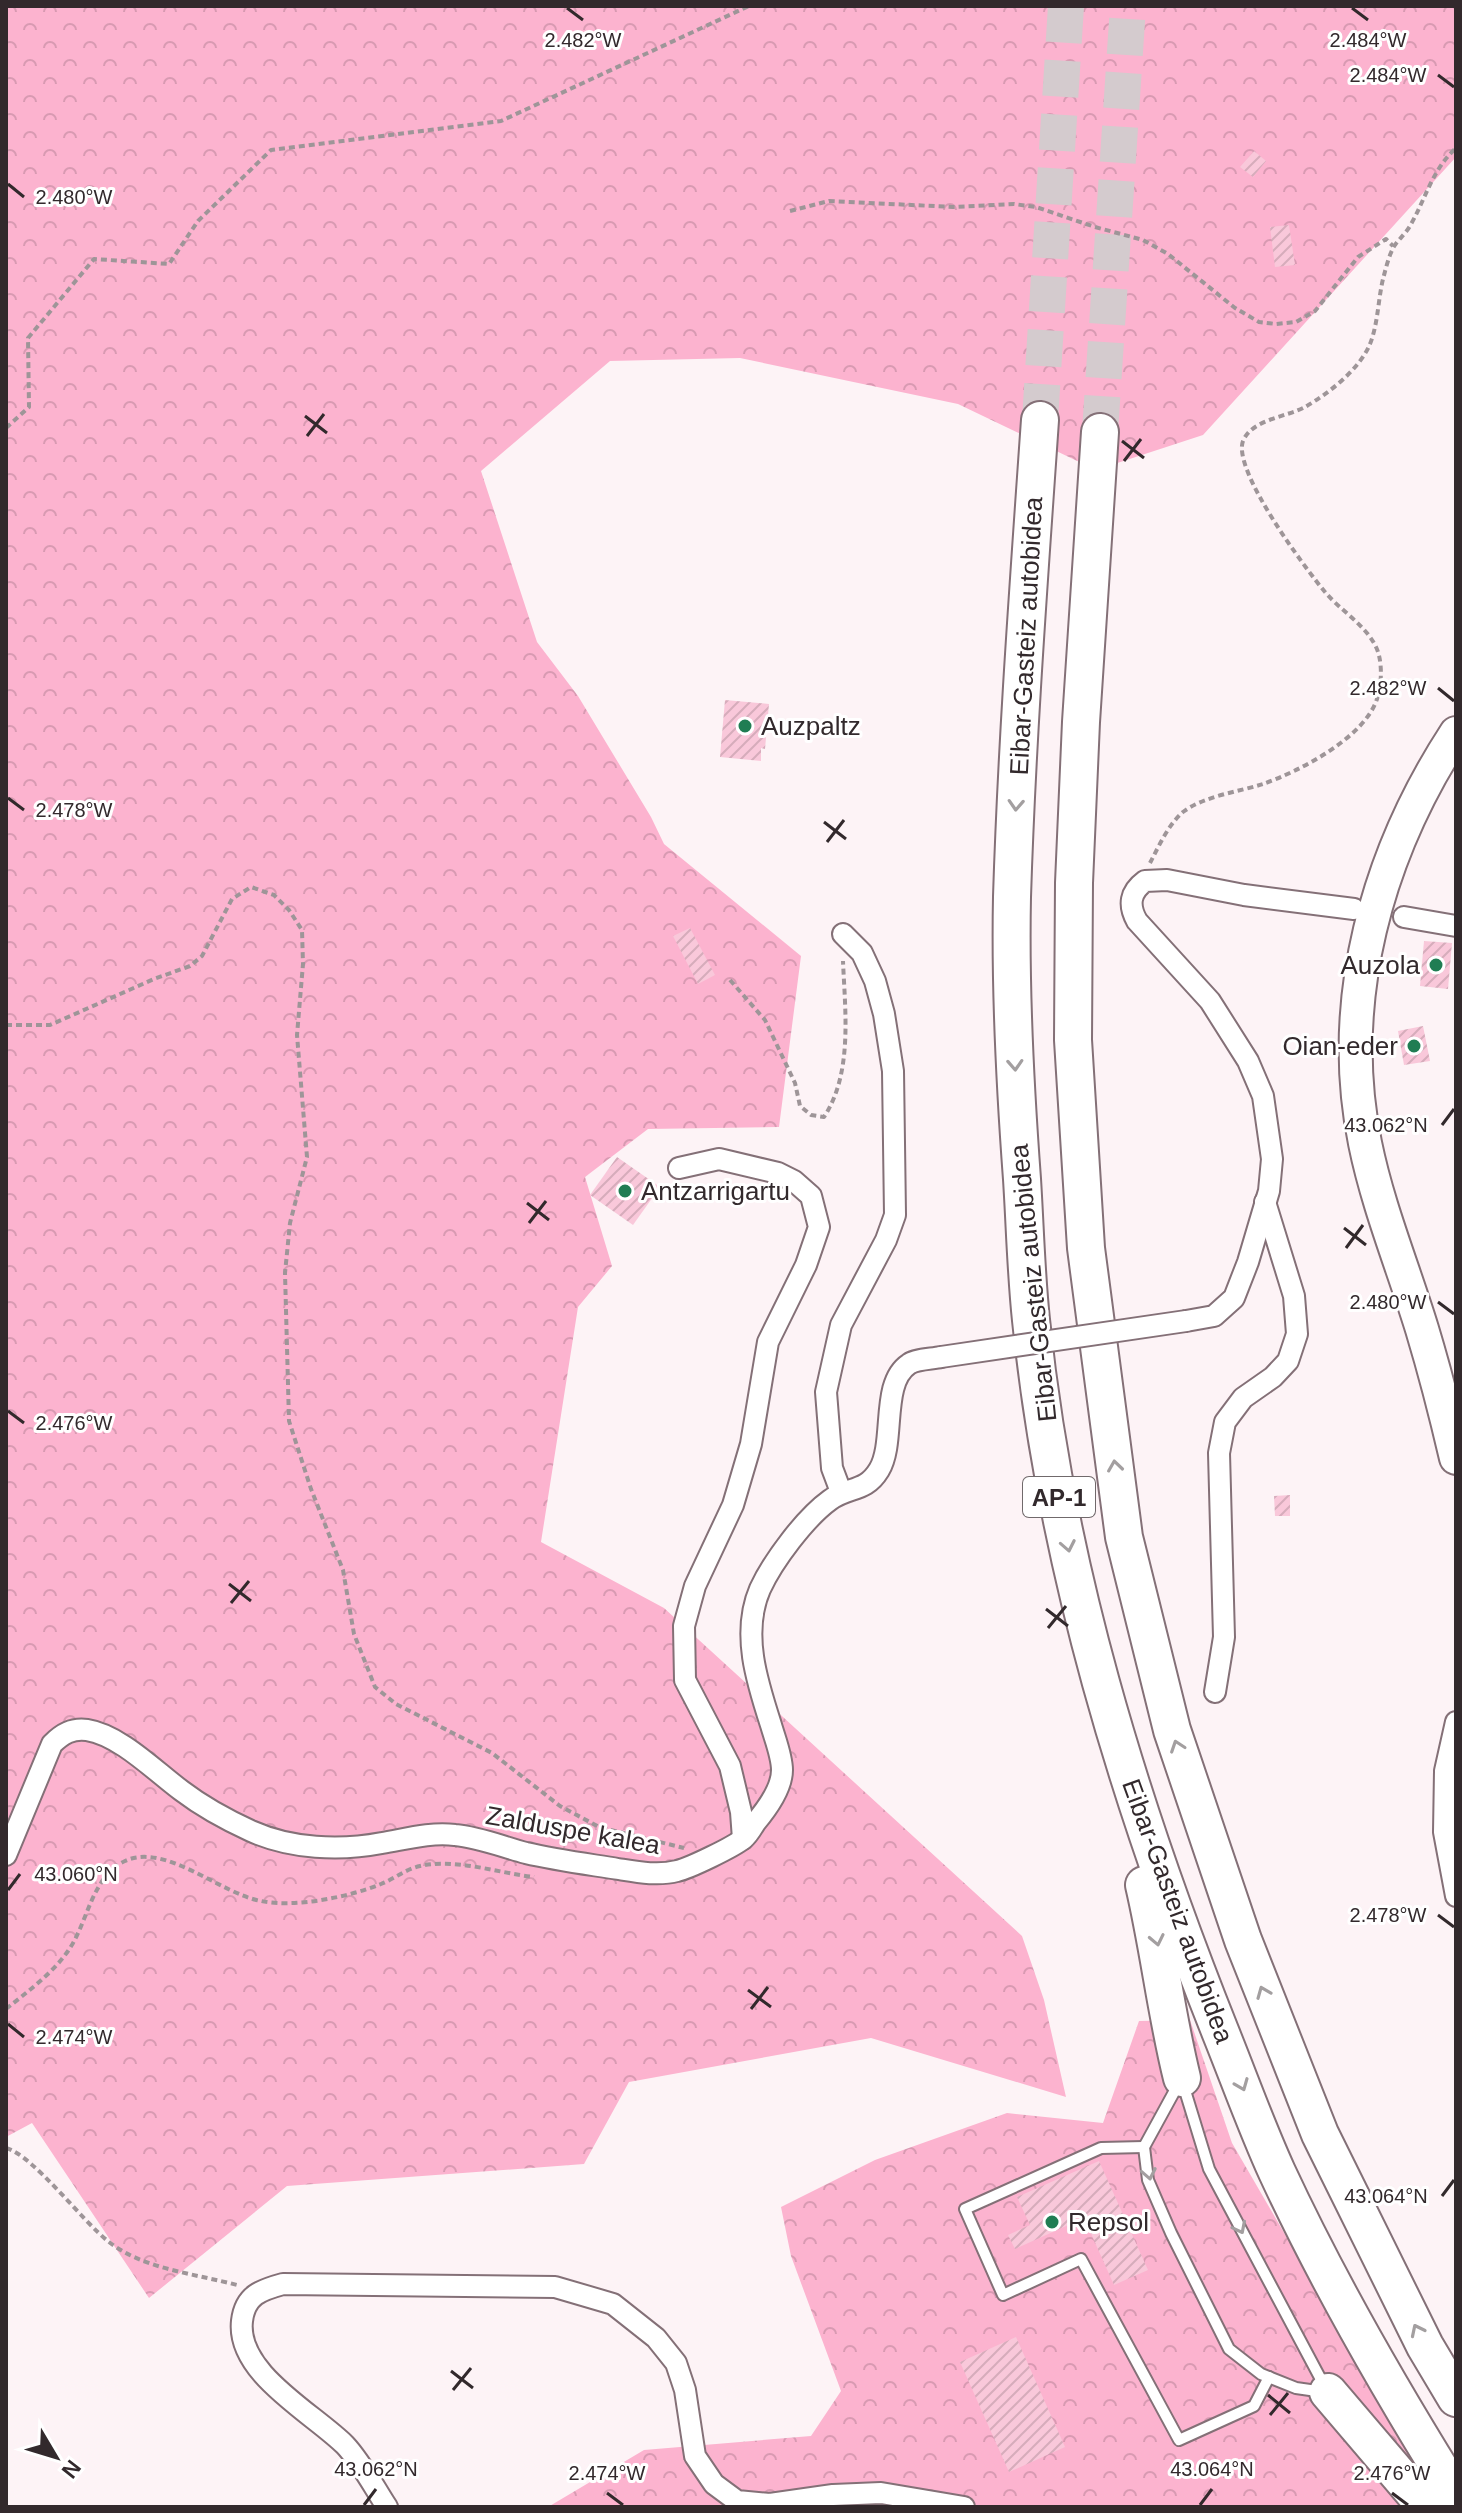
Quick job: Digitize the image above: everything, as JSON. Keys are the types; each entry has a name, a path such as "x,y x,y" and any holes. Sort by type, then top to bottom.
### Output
{"highway":[{"name":"Eibar-Gasteiz autobidea","path":"1040,420 1021,699 1012,901 1014,1032 1030,1306 1052,1464 1076,1586 1138,1809 1194,1966 1277,2171 1384,2379 1456,2495"},
{"name":"Eibar-Gasteiz autobidea","path":"1100,432 1081,722 1074,883 1073,1040 1086,1248 1124,1537 1172,1730 1243,1940 1320,2134 1425,2346 1456,2398"},
{"path":"1138,1809 1134,1843 1159,1946 1182,2078"},
{"path":"1328,2392 1426,2507"}],"main road":[{"path":"1456,733 1404,833 1378,897 1361,968 1354,1054 1366,1145 1392,1240 1422,1329 1456,1458"}],"street":[{"path":"1215,1692 1224,1637 1219,1453 1225,1422 1243,1398 1273,1377 1288,1361 1297,1334 1294,1296 1265,1202 1272,1159 1263,1096 1257,1080 1210,1001 1134,916 1132,898 1137,887 1147,881 1167,880 1354,909"},
{"path":"1404,917 1456,926"},
{"path":"841,1492 832,1468 826,1392 841,1325 886,1240 895,1215 893,1071 884,1014 875,981 862,953 843,934"},
{"path":"679,1168 719,1159 778,1173 794,1181 811,1196 819,1227 806,1265 768,1342 751,1444 733,1505 695,1586 684,1626 685,1680 730,1766 741,1812 743,1839"},
{"name":"Zalduspe kalea","path":"6,1855 52,1744 62,1734 87,1730 124,1747 180,1790 222,1817 254,1833 299,1845 362,1846 420,1836 458,1835 529,1854 655,1874 692,1867 743,1839 780,1781 782,1769 752,1646 753,1615 758,1593 769,1570 826,1502 841,1492 866,1487 880,1468 887,1446 888,1417 896,1378 910,1363 1214,1316 1234,1298 1265,1202"},
{"path":"1456,1722 1445,1771 1444,1832 1456,1896"},
{"path":"387,2507 346,2447 274,2385 249,2355 241,2328 243,2306 258,2290 283,2284 555,2287 613,2304 656,2338 676,2363 685,2390 695,2456 714,2484 737,2501 770,2504 833,2495 881,2493 964,2507"}],"lane":[{"path":"1182,2078 1144,2147 1148,2180 1171,2233 1229,2349 1269,2377 1296,2388 1328,2392"},
{"path":"1182,2078 1209,2169 1328,2392"},
{"path":"1144,2147 1101,2148 965,2209 1003,2295 1081,2259 1179,2440 1254,2406 1269,2377"}],"path":[{"path":"6,428 29,407 28,338 94,259 169,264 198,221 271,150 501,121 749,6"},
{"path":"1147,881 1148,867 1164,835 1182,813 1198,804 1293,772 1336,747 1355,730 1376,701 1380,683 1376,646 1325,592 1253,489 1241,451 1244,438 1251,431 1304,407 1358,364 1371,342 1383,279 1393,247 1409,229 1434,173 1456,148"},
{"path":"790,211 829,201 953,207 1014,204 1036,207 1143,240 1168,254 1235,308 1259,322 1276,324 1296,322 1315,311 1358,257 1373,247 1386,239 1393,247"},
{"path":"6,1025 50,1025 190,966 202,956 232,899 251,887 274,895 289,910 302,930 303,964 297,1035 307,1157 290,1223 285,1273 289,1421 311,1489 343,1570 354,1634 375,1687 396,1704 492,1753 560,1806 599,1827 669,1842 709,1857"},
{"path":"730,980 765,1020 795,1083 800,1106 811,1115 824,1117 834,1102 840,1080 844,1037 843,934"},
{"path":"6,2009 66,1955 76,1940 97,1889 110,1871 125,1861 141,1856 153,1856 170,1862 247,1898 265,1902 295,1903 354,1893 418,1866 446,1864 544,1878"},
{"path":"6,2148 28,2160 109,2243 131,2256 258,2290"}],"green space":[{"path":"6,6 1456,6 1456,157 1203,435 1096,470 958,404 740,358 610,361 481,471 537,642 578,696 664,844 801,956 779,1127 648,1129 585,1177 612,1266 578,1307 541,1542 664,1608 1022,1936 1044,2000 1066,2097 871,2038 629,2082 584,2164 287,2186 149,2298 32,2123 6,2137"},
{"path":"1190,2020 1232,2143 1440,2502 1422,2507 548,2507 644,2450 811,2436 841,2391 791,2256 781,2207 875,2160 1007,2113 1103,2123 1139,2021"}],"building":[{"path":"1254,151 1266,161 1253,177 1240,167"},
{"path":"1289,225 1295,265 1275,267 1270,227"},
{"name":"Auzpaltz","path":"725,700 769,704 761,761 720,757"},
{"path":"690,928 715,975 698,984 673,936"},
{"name":"Auzola","path":"1424,941 1452,943 1448,989 1420,986"},
{"name":"Oian-eder","path":"1423,1026 1430,1061 1404,1065 1398,1031"},
{"name":"Antzarrigartu","path":"617,1157 660,1187 633,1225 590,1195"},
{"path":"1290,1495 1290,1516 1275,1516 1274,1496"},
{"name":"Repsol","path":"1099,2161 1148,2270 1114,2285 1084,2218 1015,2249 1008,2235 1030,2225 1017,2197"},
{"path":"1016,2337 1065,2447 1009,2472 960,2362"}],"tunnel":[{"path":"1040,420 1066,6"},
{"path":"1100,432 1128,6"}],"place":[{"name":"Auzpaltz","path":"745,726"},
{"name":"Auzola","path":"1436,965"},
{"name":"Oian-eder","path":"1414,1046"},
{"name":"Antzarrigartu","path":"625,1191"},
{"name":"Repsol","path":"1052,2222"}]}
